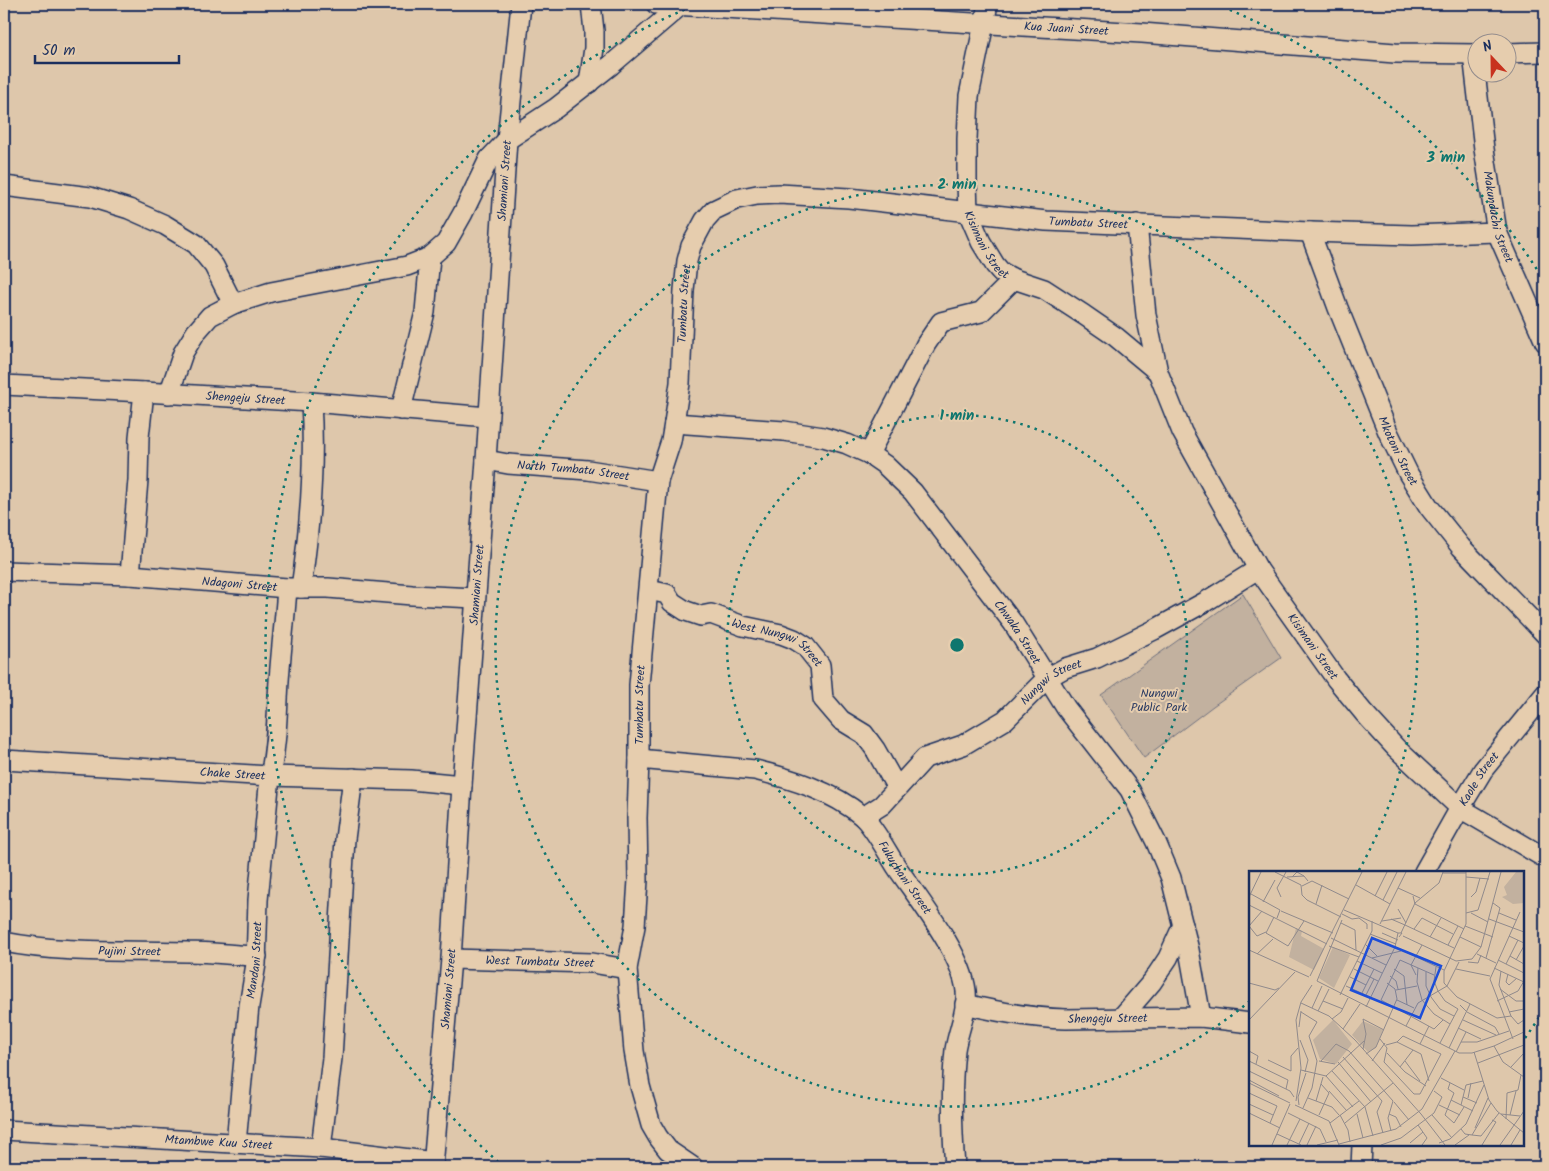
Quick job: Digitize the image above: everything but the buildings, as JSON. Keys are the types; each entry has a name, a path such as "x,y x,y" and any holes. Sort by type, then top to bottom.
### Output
{"street":[{"name":"Shamiani Street","path":"433,1164 451,959 507,140 521,4"},
{"path":"589,82 594,48 594,31 590,4"},
{"name":"Kua Juani Street","path":"656,4 1160,34 1395,52 1466,54"},
{"name":"Kisimani Street","path":"988,4 969,96 968,212 981,242 994,265 1001,272 1014,279 1044,289 1084,314 1116,337 1158,372"},
{"path":"169,394 183,353 196,332 210,316 232,304 271,292 407,266 430,257 446,243 489,159 507,140 556,108 611,65 681,5"},
{"path":"1516,53 1545,52"},
{"name":"Makunduchi Street","path":"1478,82 1484,149 1497,232 1545,342"},
{"path":"4,186 90,197 129,209 165,225 196,244 214,266 232,304"},
{"name":"Tumbatu Street","path":"693,1167 668,1150 651,1125 640,1086 634,1051 627,969 635,926 640,685 658,481 671,441 680,383 687,261 691,246 705,220 714,210 737,199 757,195 779,194 849,198 1046,221 1412,235 1497,232"},
{"name":"Kisimani Street","path":"1137,224 1146,315 1158,372 1182,432 1258,569 1336,679 1396,748 1460,808 1545,858"},
{"name":"Mkotoni Street","path":"1310,232 1338,308 1388,432 1409,474 1429,508 1461,547 1545,634"},
{"path":"401,410 425,312 430,257"},
{"path":"869,454 926,344 941,322 981,312 1014,279"},
{"name":"Shengeju Street","path":"4,385 311,402 488,417"},
{"path":"130,575 138,480 139,437 144,392"},
{"name":"Mandani Street","path":"236,1143 256,956 258,900 270,776 277,728 281,656 294,588 308,538 313,433 311,402"},
{"name":"Chwaka Street","path":"674,423 784,431 822,437 848,444 869,454 885,465 913,492 1013,623 1066,708 1130,790 1156,842 1171,878 1189,950 1201,1017"},
{"name":"North Tumbatu Street","path":"486,460 508,464 588,470 658,481"},
{"name":"Nungwi Street","path":"863,817 882,805 925,758 963,745 1005,720 1046,678 1065,668 1097,658 1154,630 1258,569"},
{"name":"Ndagoni Street","path":"4,571 130,575 294,588 328,588 475,598"},
{"name":"West Nungwi Street","path":"649,590 667,594 672,602 701,616 711,614 743,626 781,634 805,646 820,665 823,699 841,720 864,734 875,749 897,788"},
{"name":"Kaole Street","path":"1425,871 1484,770 1545,694"},
{"name":"Fukuchani Street","path":"639,759 755,770 771,774 821,790 863,817 942,935 963,975 966,1004 959,1028 954,1064 955,1167"},
{"name":"Chake Street","path":"4,760 270,776 411,780 462,785"},
{"path":"322,1148 332,1058 343,901 345,839 353,778"},
{"path":"1122,1018 1158,974 1168,958 1183,925"},
{"name":"Pujini Street","path":"4,942 58,949 189,952 256,956"},
{"name":"West Tumbatu Street","path":"451,959 592,963 627,969"},
{"name":"Shengeju Street","path":"966,1004 995,1011 1045,1018 1201,1017 1249,1023"},
{"name":"Mtambwe Kuu Street","path":"4,1130 322,1148 433,1164"},
{"path":"1361,1167 1362,1146"}],"green space":[{"name":"Nungwi Public Park","path":"1243,594 1281,658 1144,758 1101,695"}]}
